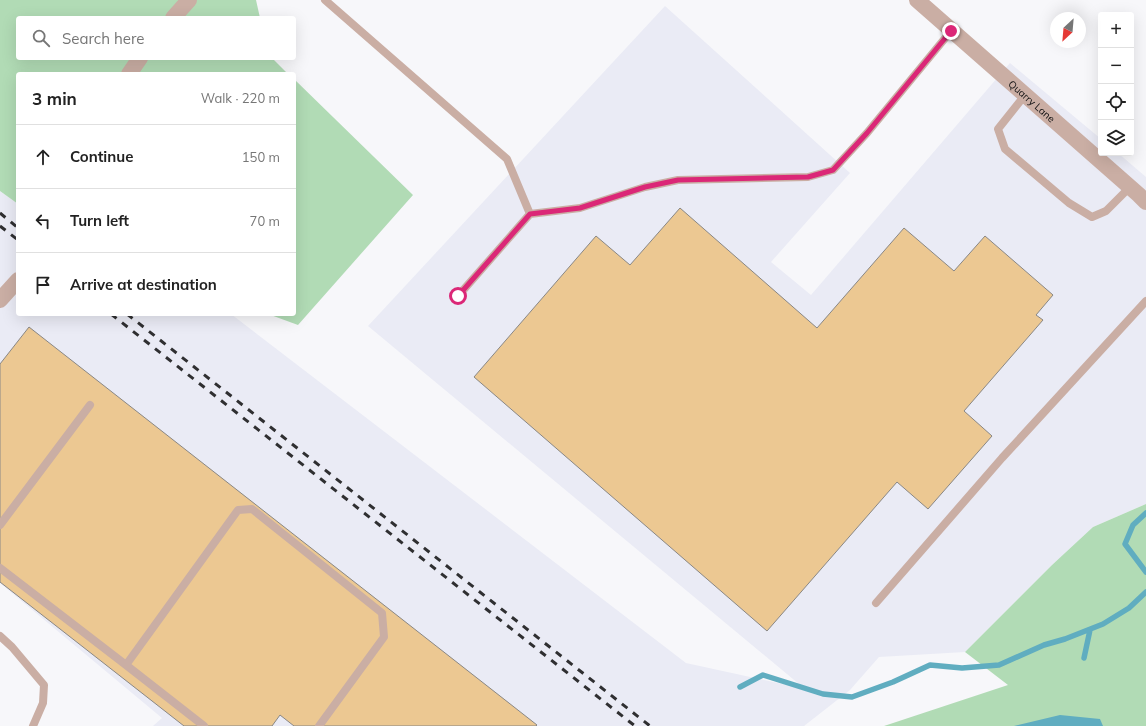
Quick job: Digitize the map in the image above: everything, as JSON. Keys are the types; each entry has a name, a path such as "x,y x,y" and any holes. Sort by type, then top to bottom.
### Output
{"street":[{"path":"175,16 189,0"},
{"name":"Quarry Lane","path":"916,0 1146,202"},
{"path":"130,72 139,60"},
{"path":"0,300 16,282"}],"lane":[{"path":"325,0 507,159 530,214"},
{"path":"458,296 530,214 580,208 645,187 678,180 808,177 833,170 867,133 951,31"},
{"path":"1025,95 998,129 1005,149 1069,203 1092,217 1106,211 1130,187"},
{"path":"876,603 1002,458 1146,302"},
{"path":"0,524 90,405"},
{"path":"126,665 238,510 252,509 382,613 384,637 319,726"},
{"path":"0,568 204,726"},
{"path":"0,636 12,647 44,685 43,703 33,726"}],"shaded area":[{"path":"665,6 850,173 771,262 811,295 1010,63 1098,136 1098,156 1122,156 1146,177 1146,504 1093,527 1052,565 965,652 879,657 850,690 804,726 153,726 162,718 0,583 0,191 16,203 16,316 234,316 686,663 805,689 368,326"}],"green space":[{"path":"0,0 256,0 260,16 16,16 16,60 274,60 286,72 16,72 16,203 0,191"},
{"path":"296,81 413,195 298,325 273,316 296,316"},
{"path":"1146,504 1146,726 884,726 1008,685 965,652 1052,565 1093,527"}],"water":[{"path":"1060,715 1100,719 1103,726 1014,726"}],"building":[{"path":"680,208 817,328 904,228 954,271 985,236 1053,295 1036,315 1043,320 964,411 992,436 928,509 897,482 767,631 474,377 596,236 630,265"},
{"path":"29,327 537,725 294,726 280,715 272,726 184,726 0,582 0,364"}],"waterway":[{"path":"1146,513 1133,525 1125,544 1146,572"},
{"path":"740,687 763,675 823,694 852,697 893,682 930,665 962,668 999,665 1044,645 1065,639 1103,624 1129,608 1146,592"},
{"path":"1084,658 1090,630"}],"railway":[{"path":"0,213 16,226"},
{"path":"0,226 16,238"},
{"path":"114,316 635,726"},
{"path":"130,316 650,726"}],"route":[{"path":"458,296 530,214 580,208 645,187 678,180 808,177 833,170 867,133 951,31"}]}
